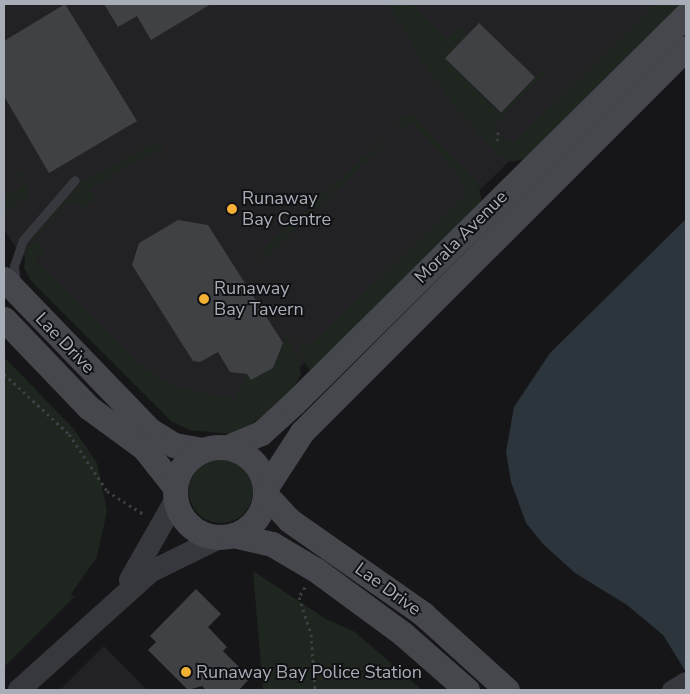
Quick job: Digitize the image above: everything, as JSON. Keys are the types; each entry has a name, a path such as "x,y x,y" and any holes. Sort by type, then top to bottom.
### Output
{"main road":[{"name":"Morala Avenue","path":"228,447 261,433 294,403 686,15"},
{"name":"Morala Avenue","path":"265,492 302,432 686,48"},
{"name":"Lae Drive","path":"4,279 150,430 174,445 203,450"},
{"name":"Lae Drive","path":"4,319 88,407 144,448 175,493"},
{"path":"228,447 251,459 265,492 256,519 227,536 196,530 180,511 175,493 184,464 203,450 228,447"},
{"name":"Lae Drive","path":"265,492 289,520 423,614 507,690"},
{"name":"Lae Drive","path":"227,536 272,544 316,570 403,634 467,690"}],"street":[{"path":"116,599 145,559 175,493"},
{"path":"19,690 116,599 177,555 227,536"}],"lane":[{"path":"23,299 15,279 19,249 36,223 75,180"}],"path":[{"path":"497,141 499,128"},
{"path":"4,374 69,434 107,491 145,515"},
{"path":"315,690 311,634 299,597 316,570"}],"shaded area":[{"name":"Runaway Bay Centre","path":"4,4 669,4 299,368 235,399 169,393 130,366 16,248 4,229"},
{"path":"389,4 412,4 447,39 459,28 467,35 446,58 499,113 542,71 545,74 491,127 513,144 657,4 683,4 526,158 513,162 497,153 453,104 424,64"},
{"path":"411,113 478,184 482,202 310,371 299,354 301,343 304,340 308,347 469,193 458,181 461,176 410,121 400,130 398,122"},
{"path":"384,140 386,142 261,262 263,249"},
{"path":"154,143 161,145 164,158 156,149 89,189 96,199 82,208 72,201 59,212 34,240 32,238 82,182"},
{"path":"19,172 27,187 27,196 4,213 4,198 22,186 15,174"},
{"path":"686,219 686,672 663,635 627,605 575,573 543,544 526,523 511,482 506,452 514,407 550,353"},
{"path":"34,240 46,250 35,261 137,363 176,388 235,399 247,374 252,380 273,368 287,337 298,356 301,375 288,395 245,429 231,434 190,430 172,422 31,281 24,268 26,251"},
{"path":"4,357 73,428 97,463 107,511 97,557 71,594 74,597 4,667"},
{"path":"215,459 227,459 244,468 251,479 253,491 251,503 244,514 227,523 215,523 203,518 194,509 189,497 189,485 194,473 203,464"},
{"path":"253,571 326,619 355,632 422,690 263,690"},
{"path":"104,646 147,690 60,690"}],"building":[{"path":"65,4 137,121 49,173 4,96 4,41"},
{"path":"104,4 211,4 151,40 137,16 118,27"},
{"path":"479,23 535,77 501,112 445,58"},
{"path":"178,220 208,225 283,343 273,368 251,380 247,374 230,372 218,352 200,362 193,361 132,265 139,243"},
{"path":"196,589 221,614 208,627 227,647 223,651 250,678 239,690 206,690 202,686 188,690 148,650 156,642 150,636"}],"place":[{"name":"Runaway Bay Centre","path":"232,209"},
{"name":"Runaway Bay Tavern","path":"204,299"},
{"name":"Runaway Bay Police Station","path":"186,672"}]}
